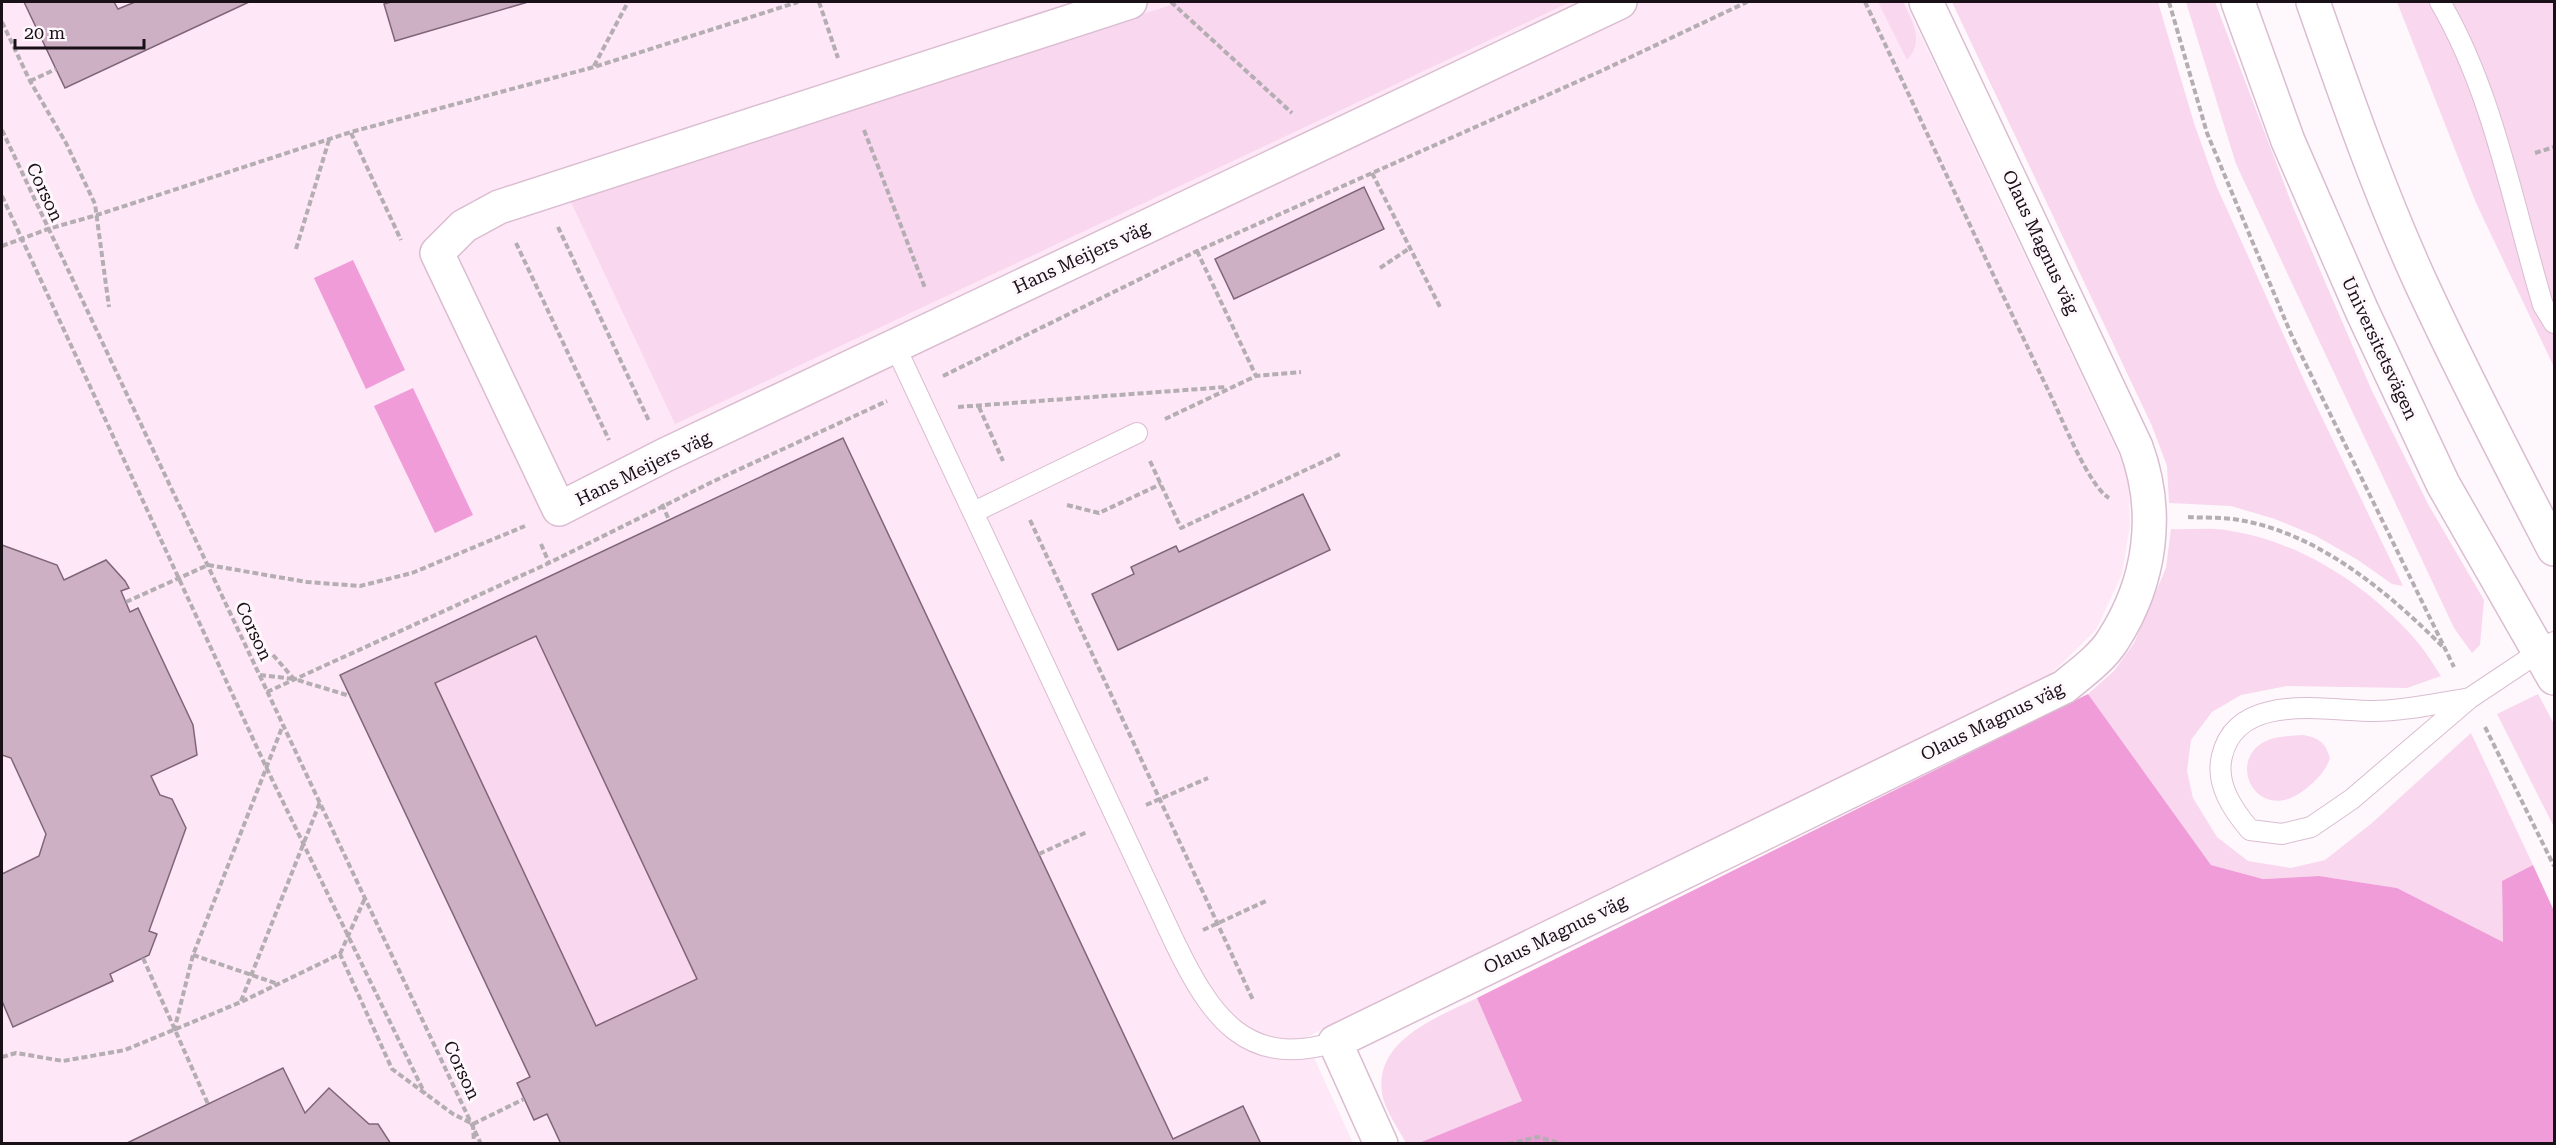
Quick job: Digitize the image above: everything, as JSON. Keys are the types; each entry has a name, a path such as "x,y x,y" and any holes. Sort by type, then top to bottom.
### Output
{"street":[{"name":"Hans Meijers väg","path":"1130,2 499,207 464,226 437,253 559,509 665,455 939,324 1620,2"},
{"name":"Olaus Magnus väg","path":"1335,1041 2064,687 2113,641 2133,601 2146,560 2151,516 2146,474 2136,447 2055,271 1926,2"},
{"name":"Universitetsvägen","path":"2238,2 2288,141 2362,311 2443,484 2546,646 2554,678"},
{"path":"2313,2 2351,111 2419,279 2502,451 2554,549"},
{"path":"1335,1041 1381,1143"}],"lane":[{"path":"2440,2 2456,29 2474,69 2543,305 2554,323"},
{"path":"895,346 1116,818 1206,1002 1227,1025 1245,1038 1275,1048 1293,1051 1313,1049 1335,1041"},
{"path":"974,512 1137,433"},
{"path":"2470,698 2376,711 2296,708 2265,713 2240,725 2225,743 2220,764 2223,786 2233,811 2250,830 2283,834 2311,827 2352,799 2470,698 2546,646"}],"path":[{"path":"594,67 628,2"},
{"path":"2,246 48,229 351,132 594,67 798,2"},
{"path":"819,2 850,94 939,324"},
{"path":"1172,2 1323,142"},
{"path":"267,692 549,563 714,481 916,388 1197,251 1599,72 1748,2"},
{"path":"2169,2 2207,133 2291,334 2554,866"},
{"path":"2,22 30,81 66,143 95,204 109,308"},
{"path":"30,81 56,69"},
{"name":"Corson","path":"2,130 481,1143"},
{"path":"351,132 364,162"},
{"path":"296,249 329,139"},
{"path":"1372,172 1440,307"},
{"path":"542,193 665,455"},
{"path":"2,196 266,767 425,1094"},
{"path":"499,207 625,475"},
{"path":"1380,268 1410,248"},
{"path":"1197,251 1256,376"},
{"path":"1137,433 1230,386 1256,376 1301,372"},
{"path":"926,408 979,407 1230,386"},
{"path":"979,407 1275,1048"},
{"path":"1017,492 1099,513 1161,484 1181,528 1340,454"},
{"path":"126,602 208,565 307,582 360,586 412,573 559,509"},
{"path":"273,655 294,679"},
{"path":"260,675 294,679 350,696"},
{"path":"174,1031 193,955 283,725"},
{"path":"1173,794 1208,778"},
{"path":"241,1002 320,802"},
{"path":"1039,854 1116,818"},
{"path":"2,1057 16,1053 63,1061 125,1050 241,1002 340,954 365,898"},
{"path":"1228,918 1266,902"},
{"path":"340,954 392,1069 453,1114 473,1124"},
{"path":"193,955 278,984"},
{"path":"143,958 208,1104"},
{"path":"473,1124 524,1099"},
{"path":"473,1124 474,1143"},
{"path":"1508,1143 1537,1137 1564,1143"}],"shaded area":[{"path":"2,2 1905,2 2128,474 2130,525 2122,574 2096,630 2047,678 1305,1038 1353,1143 2,1144"},
{"path":"1180,2 1570,2 675,424 570,200"},
{"path":"1878,2 1903,2 1913,24 1916,39 1912,53 1907,60"},
{"path":"1952,2 2158,2 2194,123 2216,185 2303,378 2403,586 2392,584 2358,560 2316,536 2275,519 2231,506 2169,503 2167,466 2152,426"},
{"path":"2186,2 2215,2 2293,207 2372,391 2428,504 2484,600 2480,645 2472,653 2454,628 2236,164"},
{"path":"2397,2 2554,2 2554,367 2476,203"},
{"path":"353,260 405,370 366,389 314,278"},
{"path":"413,388 473,515 435,533 374,406"},
{"path":"2171,529 2231,531 2258,537 2310,557 2359,588 2402,625 2420,645 2441,676 2407,688 2287,686 2241,695 2212,712 2191,740 2187,771 2193,798 2217,837 2248,861 2291,868 2325,860 2372,823 2471,733 2533,865 2502,881 2503,942 2397,888 2319,876 2263,879 2211,865 2088,694 2114,671 2134,643 2166,568"},
{"path":"536,636 697,979 596,1026 435,683"},
{"path":"2088,694 2211,865 2263,879 2319,876 2397,888 2503,942 2502,881 2533,865 2554,911 2554,1143 1419,1143 1522,1101 1477,998"},
{"path":"2538,694 2554,724 2554,827 2497,714"},
{"path":"2303,735 2317,739 2326,748 2330,758 2324,770 2308,787 2290,798 2274,801 2262,796 2252,787 2248,775 2248,762 2254,750 2270,739"},
{"path":"1477,998 1522,1101 1419,1143 1406,1143 1383,1098 1382,1078 1387,1061 1397,1046 1410,1034"}],"building":[{"path":"24,2 114,2 118,9 135,2 249,2 65,88"},
{"path":"391,2 528,2 395,41 384,4"},
{"path":"1364,187 1384,229 1234,299 1215,259"},
{"path":"843,438 1173,1139 1243,1106 1261,1144 561,1144 547,1114 534,1120 517,1083 530,1077 340,675","holes":["536,636 697,979 596,1026 435,683"]},
{"path":"1303,494 1330,550 1118,650 1092,594 1134,574 1131,567 1176,546 1179,552"},
{"path":"2,545 57,565 64,580 106,560 129,588 121,591 130,612 138,608 193,725 197,755 151,776 160,795 172,799 186,828 149,931 157,934 149,955 110,974 113,981 13,1027 2,1001 2,874 39,856 46,834 11,758 2,755"},
{"path":"283,1068 305,1113 329,1088 369,1124 378,1124 391,1144 125,1144"}]}
